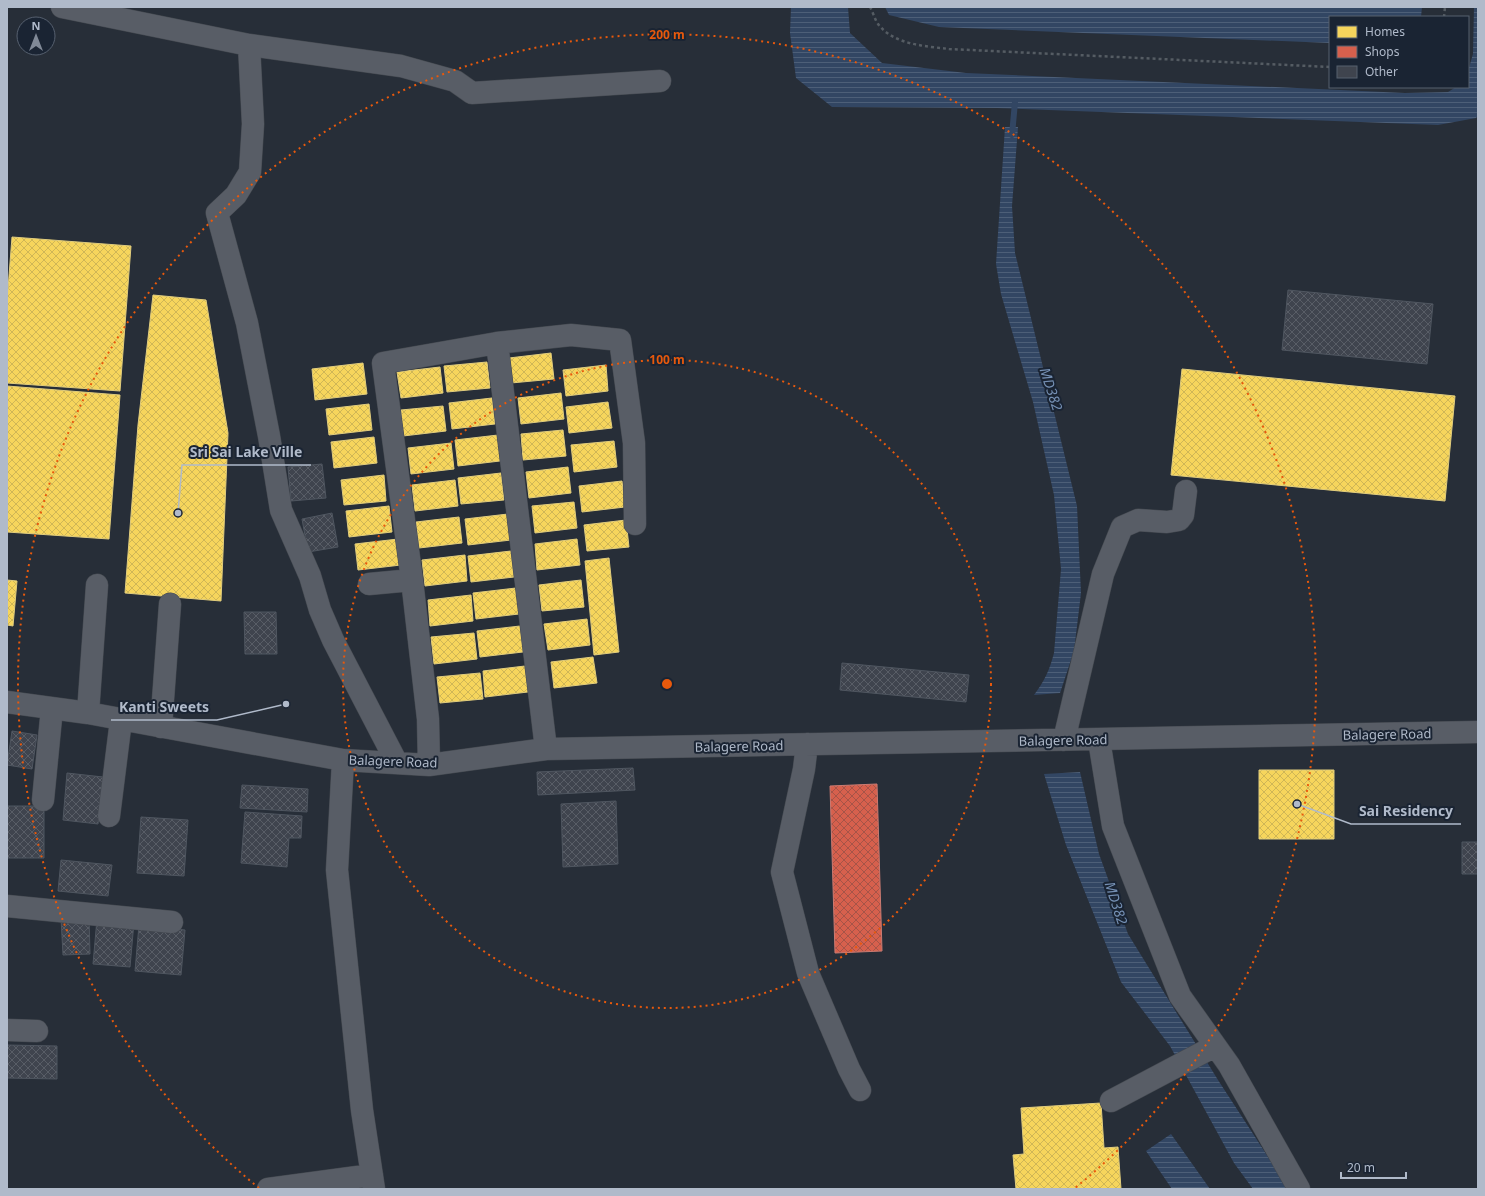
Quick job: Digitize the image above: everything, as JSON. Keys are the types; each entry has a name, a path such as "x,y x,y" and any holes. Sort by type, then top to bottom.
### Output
{"street":[{"path":"62,7 248,45 401,66 455,81 472,93 660,81"},
{"path":"248,45 253,124 250,172 236,195 217,213 247,323 269,436 281,510 310,576 320,610 333,640 397,763"},
{"path":"429,765 428,719 412,580 383,363 497,343 571,335 620,340 634,443 634,524"},
{"path":"497,343 546,749"},
{"path":"1064,740 1103,574 1122,527 1138,520 1167,522 1178,520 1183,515 1186,491"},
{"path":"368,584 412,580"},
{"path":"88,713 97,585"},
{"path":"161,727 170,604"},
{"name":"Balagere Road","path":"7,702 88,713 343,760 429,765 546,749 1478,732"},
{"path":"43,800 52,708"},
{"path":"109,816 121,720"},
{"path":"1099,740 1113,826 1180,996 1210,1049 1229,1065 1299,1189"},
{"path":"807,744 804,769 782,872 808,973 849,1069 860,1090"},
{"path":"268,1189 373,1182 362,1110 337,870 343,760"},
{"path":"7,906 172,922"},
{"path":"7,1030 37,1031"},
{"path":"1111,1100 1210,1049"}],"path":[{"path":"870,7 878,24 894,38 917,45 949,49 1329,67"}],"water":[{"path":"791,7 848,7 850,33 882,63 966,73 1405,93 1448,92 1454,88 1469,88 1469,68 1473,54 1474,7 1478,7 1478,116 1476,118 1438,125 997,108 832,107 796,78 790,33"},
{"path":"885,7 1422,7 1421,16 1329,16 1329,43 939,27 889,15"},
{"path":"1005,127 1018,127 1012,206 1015,253 1077,506 1081,593 1074,651 1060,693 1034,695 1046,675 1054,653 1061,569 1054,495 1033,402 1001,294 996,264"},
{"path":"1080,772 1099,854 1128,934 1218,1080 1289,1189 1253,1189 1234,1163 1170,1046 1121,982 1066,845 1044,774"},
{"path":"1171,1134 1210,1189 1172,1189 1146,1151"}],"building: Homes":[{"path":"12,237 131,246 120,391 7,383 7,302"},
{"path":"153,295 206,300 228,433 221,601 125,593 138,425"},
{"path":"551,353 554,379 511,383 509,358"},
{"path":"487,362 490,388 447,392 444,366"},
{"path":"363,363 367,394 315,400 312,369"},
{"path":"606,365 608,391 566,396 563,370"},
{"path":"440,367 443,393 401,398 397,372"},
{"path":"1182,369 1455,396 1445,501 1171,475"},
{"path":"7,386 120,395 109,539 7,532"},
{"path":"561,393 564,419 521,424 518,398"},
{"path":"492,398 495,424 452,429 449,403"},
{"path":"608,402 612,428 569,433 566,407"},
{"path":"369,404 372,430 329,435 326,409"},
{"path":"443,406 446,431 403,436 401,410"},
{"path":"563,430 566,456 523,460 521,434"},
{"path":"498,435 500,461 458,466 455,440"},
{"path":"374,437 377,463 334,468 331,442"},
{"path":"614,441 617,467 574,472 571,445"},
{"path":"451,443 454,469 411,474 408,448"},
{"path":"568,467 571,493 529,498 526,472"},
{"path":"501,473 504,500 461,504 458,478"},
{"path":"384,475 386,501 344,505 341,480"},
{"path":"455,480 458,506 415,511 412,485"},
{"path":"622,481 625,507 582,512 579,486"},
{"path":"574,502 577,528 535,533 532,506"},
{"path":"389,506 392,532 349,537 346,511"},
{"path":"508,514 511,540 468,545 465,519"},
{"path":"459,517 462,543 419,548 416,522"},
{"path":"626,520 629,547 587,551 584,525"},
{"path":"398,539 401,565 358,570 355,544"},
{"path":"577,539 580,565 537,570 535,544"},
{"path":"511,551 514,577 471,582 468,556"},
{"path":"465,555 467,581 425,586 422,560"},
{"path":"609,558 619,652 594,655 585,561"},
{"path":"7,580 17,581 13,626 7,625"},
{"path":"581,580 584,607 542,611 539,585"},
{"path":"516,588 519,614 476,619 473,593"},
{"path":"471,595 473,621 430,626 428,600"},
{"path":"587,619 590,645 548,650 544,624"},
{"path":"520,626 523,652 480,657 477,631"},
{"path":"474,633 477,659 434,664 431,637"},
{"path":"593,657 597,683 554,688 551,662"},
{"path":"525,666 528,692 485,697 483,671"},
{"path":"480,673 483,699 440,703 437,677"},
{"path":"1259,770 1334,770 1334,839 1259,839"},
{"path":"1101,1103 1104,1148 1118,1147 1121,1189 1016,1189 1013,1155 1024,1154 1021,1108"}],"building: Shops":[{"path":"877,784 882,951 835,953 830,786"}],"building: Other":[{"path":"1288,290 1433,304 1427,364 1282,350"},
{"path":"322,464 326,498 291,501 288,467"},
{"path":"332,513 338,547 308,552 302,519"},
{"path":"244,612 276,612 277,654 245,654"},
{"path":"842,663 969,675 966,702 840,690"},
{"path":"12,731 37,735 32,769 7,765"},
{"path":"633,768 635,790 538,795 537,772"},
{"path":"67,773 103,777 98,824 63,820"},
{"path":"242,785 308,789 307,812 240,808"},
{"path":"616,801 618,864 563,867 561,804"},
{"path":"7,806 44,806 44,858 7,858"},
{"path":"245,812 302,816 301,838 289,838 287,867 241,863"},
{"path":"141,817 188,820 184,876 137,873"},
{"path":"1462,842 1478,842 1478,874 1462,874"},
{"path":"61,860 112,865 108,896 58,891"},
{"path":"89,917 90,954 63,955 61,918"},
{"path":"97,919 134,922 130,967 93,964"},
{"path":"139,925 185,930 181,975 135,971"},
{"path":"7,1045 57,1046 57,1079 7,1078"}],"waterway":[{"name":"MD382","path":"1012,135 1015,102"}],"place":[{"name":"Sri Sai Lake Ville","path":"178,513"},
{"name":"Kanti Sweets","path":"286,704"},
{"name":"Sai Residency","path":"1297,804"}]}
